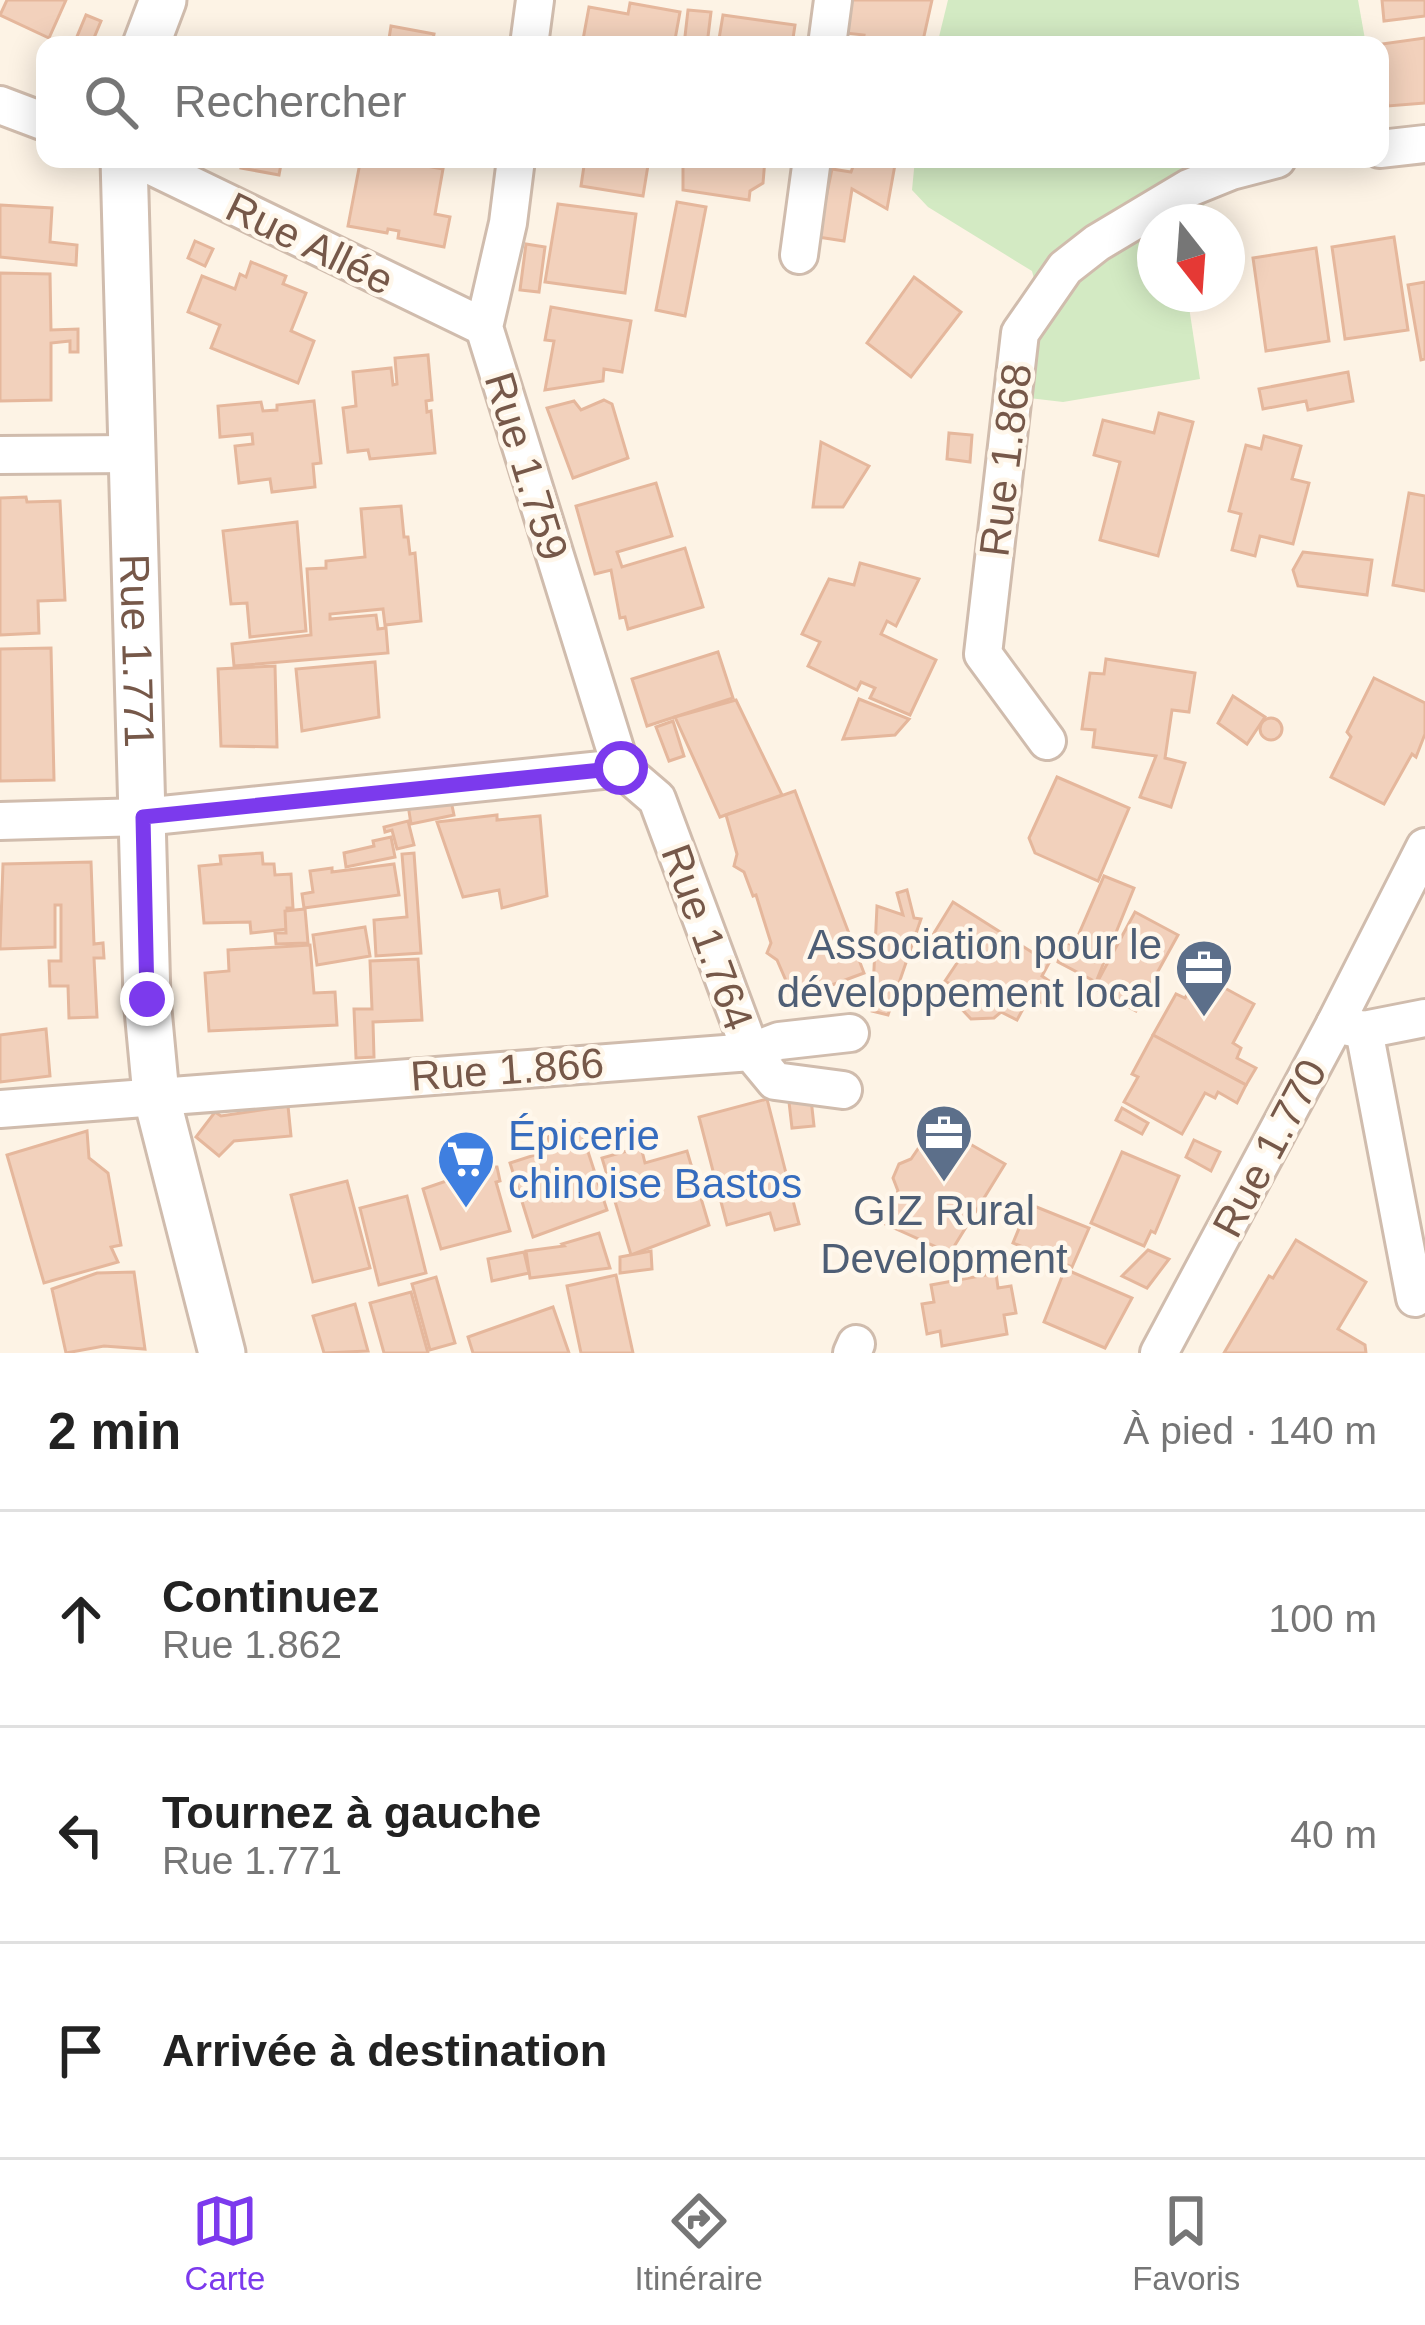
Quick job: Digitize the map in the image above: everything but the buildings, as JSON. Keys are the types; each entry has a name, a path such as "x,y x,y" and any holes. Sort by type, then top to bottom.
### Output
{"street":[{"path":"149,36 163,0"},
{"path":"530,36 535,0"},
{"path":"828,36 833,0"},
{"path":"0,105 36,119"},
{"path":"1389,148 1425,144"},
{"name":"Rue 1.771","path":"124,168 147,999 156,1094 222,1353"},
{"name":"Rue Allée","path":"155,168 484,327"},
{"name":"Rue 1.759","path":"515,168 508,223 484,327 621,768"},
{"path":"800,255 811,168"},
{"name":"Rue 1.868","path":"1047,741 983,654 1020,334 1065,268 1097,243 1189,188 1242,168"},
{"path":"0,454 130,454"},
{"path":"0,821 143,817 621,768"},
{"name":"Rue 1.764","path":"621,768 657,799 751,1052"},
{"path":"1415,1298 1350,1027 1425,847"},
{"name":"Rue 1.770","path":"1159,1353 1350,1027 1425,1018"},
{"name":"Rue 1.866","path":"0,1109 751,1052 779,1041 850,1033"},
{"path":"751,1052 775,1081 843,1090"}],"green space":[{"path":"948,0 1358,0 1364,36 939,36"},
{"path":"914,168 1224,168 1205,204 1137,204 1137,312 1190,312 1200,379 1063,402 1029,398 1026,368 1046,324 1032,271 928,207 912,190"}],"place":[{"name":"Association pour le développement local","path":"1204,1019"},
{"name":"GIZ Rural Development","path":"944,1184"},
{"name":"Épicerie chinoise Bastos","path":"466,1210"}],"route":[{"path":"147,999 143,817 621,768"}]}
